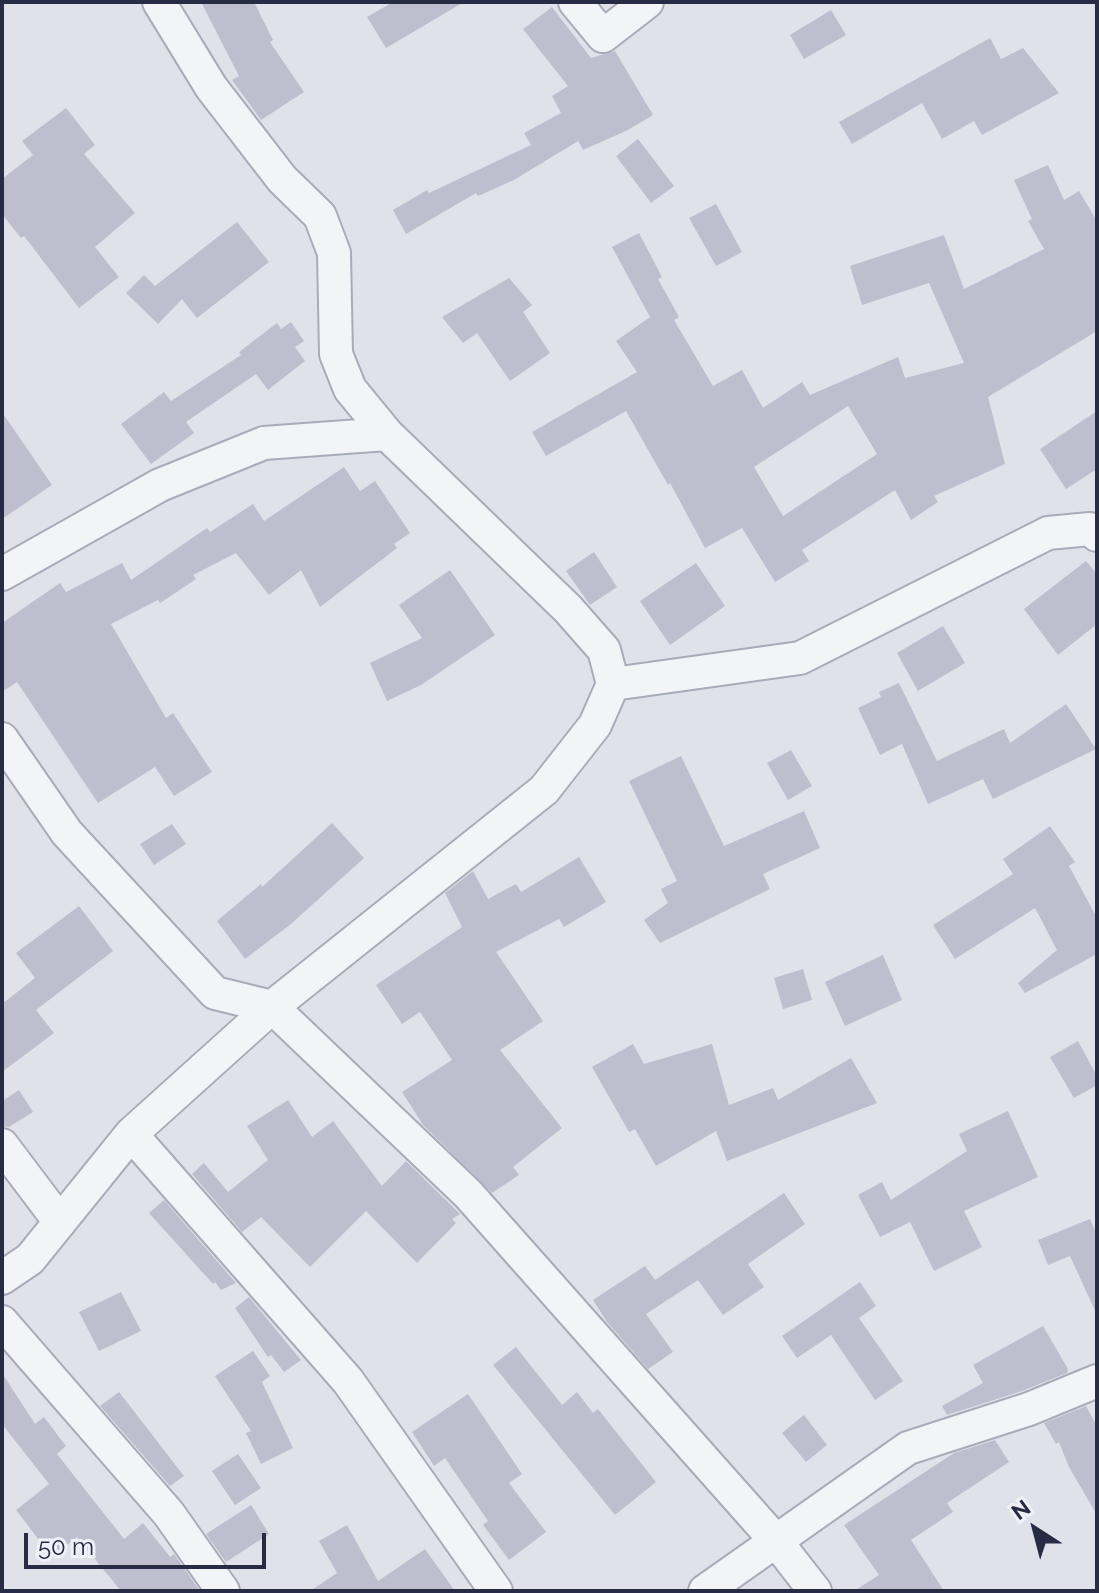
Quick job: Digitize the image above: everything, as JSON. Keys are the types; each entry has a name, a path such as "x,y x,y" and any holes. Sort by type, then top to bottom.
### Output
{"street":[{"path":"2,1278 30,1259 131,1134 272,1007 544,790 595,725 613,684 604,650 387,434 350,389 336,354 334,253 320,216 282,179 211,87 159,2"},
{"path":"575,2 603,36 647,2"},
{"path":"2,574 160,485 264,443 387,434"},
{"path":"613,684 800,658 1048,533 1090,529 1097,535"},
{"path":"2,739 67,833 215,993 272,1007 468,1194 776,1541 815,1591"},
{"path":"131,1134 348,1381 496,1591"},
{"path":"2,1145 60,1222"},
{"path":"2,1322 169,1514 223,1591"},
{"path":"705,1591 908,1448 1029,1409 1097,1381"}],"building":[{"path":"201,2 254,2 273,40 270,42 304,92 261,120 232,80 239,76"},
{"path":"393,2 464,2 386,48 367,17"},
{"path":"552,7 591,58 615,51 653,115 583,150 578,141 514,180 478,196 476,193 406,234 393,210 427,190 429,193 531,145 524,133 561,113 552,96 568,86 523,29"},
{"path":"831,10 846,35 804,59 790,35"},
{"path":"990,38 1001,59 1023,48 1059,93 982,135 974,121 942,139 922,103 852,144 839,122"},
{"path":"66,108 95,145 84,154 135,213 95,247 119,277 79,308 24,236 21,238 2,214 2,179 33,155 22,141"},
{"path":"638,139 674,186 651,203 616,156"},
{"path":"1048,165 1064,200 1079,191 1097,221 1097,331 988,397 1005,464 934,496 938,502 911,520 895,490 802,550 809,561 775,582 742,528 705,548 626,411 546,456 532,432 637,372 616,341 650,317 612,247 639,233 662,277 658,279 679,317 674,320 713,386 742,370 763,408 802,382 810,395 898,357 905,378 964,363 929,283 862,305 850,266 944,235 964,289 1044,249 1028,221 1032,219 1014,180","holes":["848,406 877,454 783,516 754,467"]},
{"path":"716,204 742,252 716,266 689,218"},
{"path":"237,222 269,262 197,318 182,299 158,324 126,293 144,275 155,286"},
{"path":"509,278 532,305 523,312 550,353 510,381 477,333 463,343 442,317"},
{"path":"291,322 304,341 295,347 305,361 268,390 256,374 186,422 194,433 151,464 121,424 164,392 171,401 241,355 239,352 277,323 281,329"},
{"path":"1097,411 1097,469 1066,489 1040,449"},
{"path":"2,412 52,485 2,519"},
{"path":"344,467 360,491 375,481 410,533 394,544 397,548 320,607 301,570 269,595 236,553 193,575 196,579 160,603 158,600 111,624 166,718 173,713 212,772 174,796 155,767 98,803 17,682 2,692 2,623 60,583 66,592 122,563 131,580 207,528 210,532 253,504 264,521"},
{"path":"594,552 617,587 590,605 566,571"},
{"path":"1086,561 1097,574 1097,624 1058,655 1024,609"},
{"path":"696,563 725,606 670,645 640,601"},
{"path":"450,570 495,635 421,685 387,701 370,663 422,638 399,605"},
{"path":"943,626 965,663 918,691 897,653"},
{"path":"899,683 937,761 1004,729 1010,743 1066,704 1096,749 993,799 983,779 928,804 902,744 880,755 858,708 881,697 879,692"},
{"path":"791,750 812,786 788,800 767,763"},
{"path":"681,756 724,846 804,811 820,848 763,874 770,889 660,943 644,920 668,903 661,889 677,881 629,781"},
{"path":"332,823 364,858 291,924 245,959 217,921 261,884 262,887"},
{"path":"172,824 186,844 154,865 140,844"},
{"path":"1050,826 1075,862 1069,866 1097,918 1097,954 1025,993 1018,983 1057,950 1035,908 955,959 933,925 1013,874 1003,859"},
{"path":"579,857 606,902 564,927 559,919 496,952 543,1021 500,1050 562,1128 513,1167 519,1175 492,1193 423,1125 402,1092 452,1060 420,1012 402,1024 376,985 462,927 445,893 473,871 488,899 516,884 521,892"},
{"path":"79,906 113,951 36,1010 54,1033 2,1072 2,1004 35,978 16,953"},
{"path":"883,955 902,1000 845,1026 825,982"},
{"path":"803,969 812,1000 783,1009 774,978"},
{"path":"1078,1041 1097,1076 1097,1085 1074,1098 1050,1057"},
{"path":"633,1044 644,1064 712,1044 729,1105 773,1088 778,1100 851,1058 877,1103 727,1161 716,1131 656,1166 635,1129 629,1132 592,1067"},
{"path":"19,1090 33,1112 9,1127 2,1126 2,1101"},
{"path":"288,1100 312,1137 333,1121 382,1186 406,1161 460,1214 452,1219 456,1223 417,1263 366,1211 310,1267 261,1217 242,1232 192,1174 204,1163 228,1192 268,1160 247,1126"},
{"path":"1008,1111 1038,1177 964,1211 982,1247 934,1271 910,1222 880,1237 858,1195 882,1182 891,1200 967,1151 959,1134"},
{"path":"784,1193 805,1224 748,1264 764,1287 723,1315 698,1280 646,1314 673,1352 648,1369 607,1322 593,1300 645,1266 655,1280"},
{"path":"164,1200 236,1283 221,1290 215,1282 213,1284 149,1213"},
{"path":"1090,1219 1097,1235 1097,1315 1070,1256 1048,1265 1038,1240"},
{"path":"860,1282 876,1306 859,1318 903,1381 875,1400 831,1335 797,1358 782,1336"},
{"path":"121,1292 141,1331 99,1351 79,1312"},
{"path":"249,1297 301,1360 284,1372 271,1355 268,1357 235,1308"},
{"path":"1043,1326 1068,1369 1067,1373 947,1415 942,1406 983,1383 973,1365"},
{"path":"516,1347 562,1405 577,1392 593,1413 598,1409 656,1482 615,1515 493,1365"},
{"path":"253,1351 270,1376 262,1382 293,1448 261,1464 246,1433 251,1431 215,1376"},
{"path":"2,1373 35,1424 44,1417 66,1446 57,1454 124,1539 143,1523 170,1557 174,1554 200,1591 121,1591 77,1537 52,1557 16,1510 49,1484 2,1424"},
{"path":"119,1392 184,1476 170,1486 100,1406"},
{"path":"468,1394 522,1474 509,1483 546,1532 509,1560 483,1525 488,1521 445,1458 434,1466 412,1432"},
{"path":"1086,1406 1097,1426 1097,1515 1069,1467 1059,1442 1056,1444 1044,1423"},
{"path":"804,1415 827,1445 806,1462 782,1433"},
{"path":"995,1440 1009,1462 947,1503 953,1512 911,1540 944,1591 854,1591 879,1575 844,1525 954,1453"},
{"path":"238,1454 261,1488 235,1505 212,1471"},
{"path":"251,1505 269,1534 226,1562 206,1534"},
{"path":"347,1525 378,1581 425,1549 455,1591 310,1591 337,1573 319,1541"}]}
